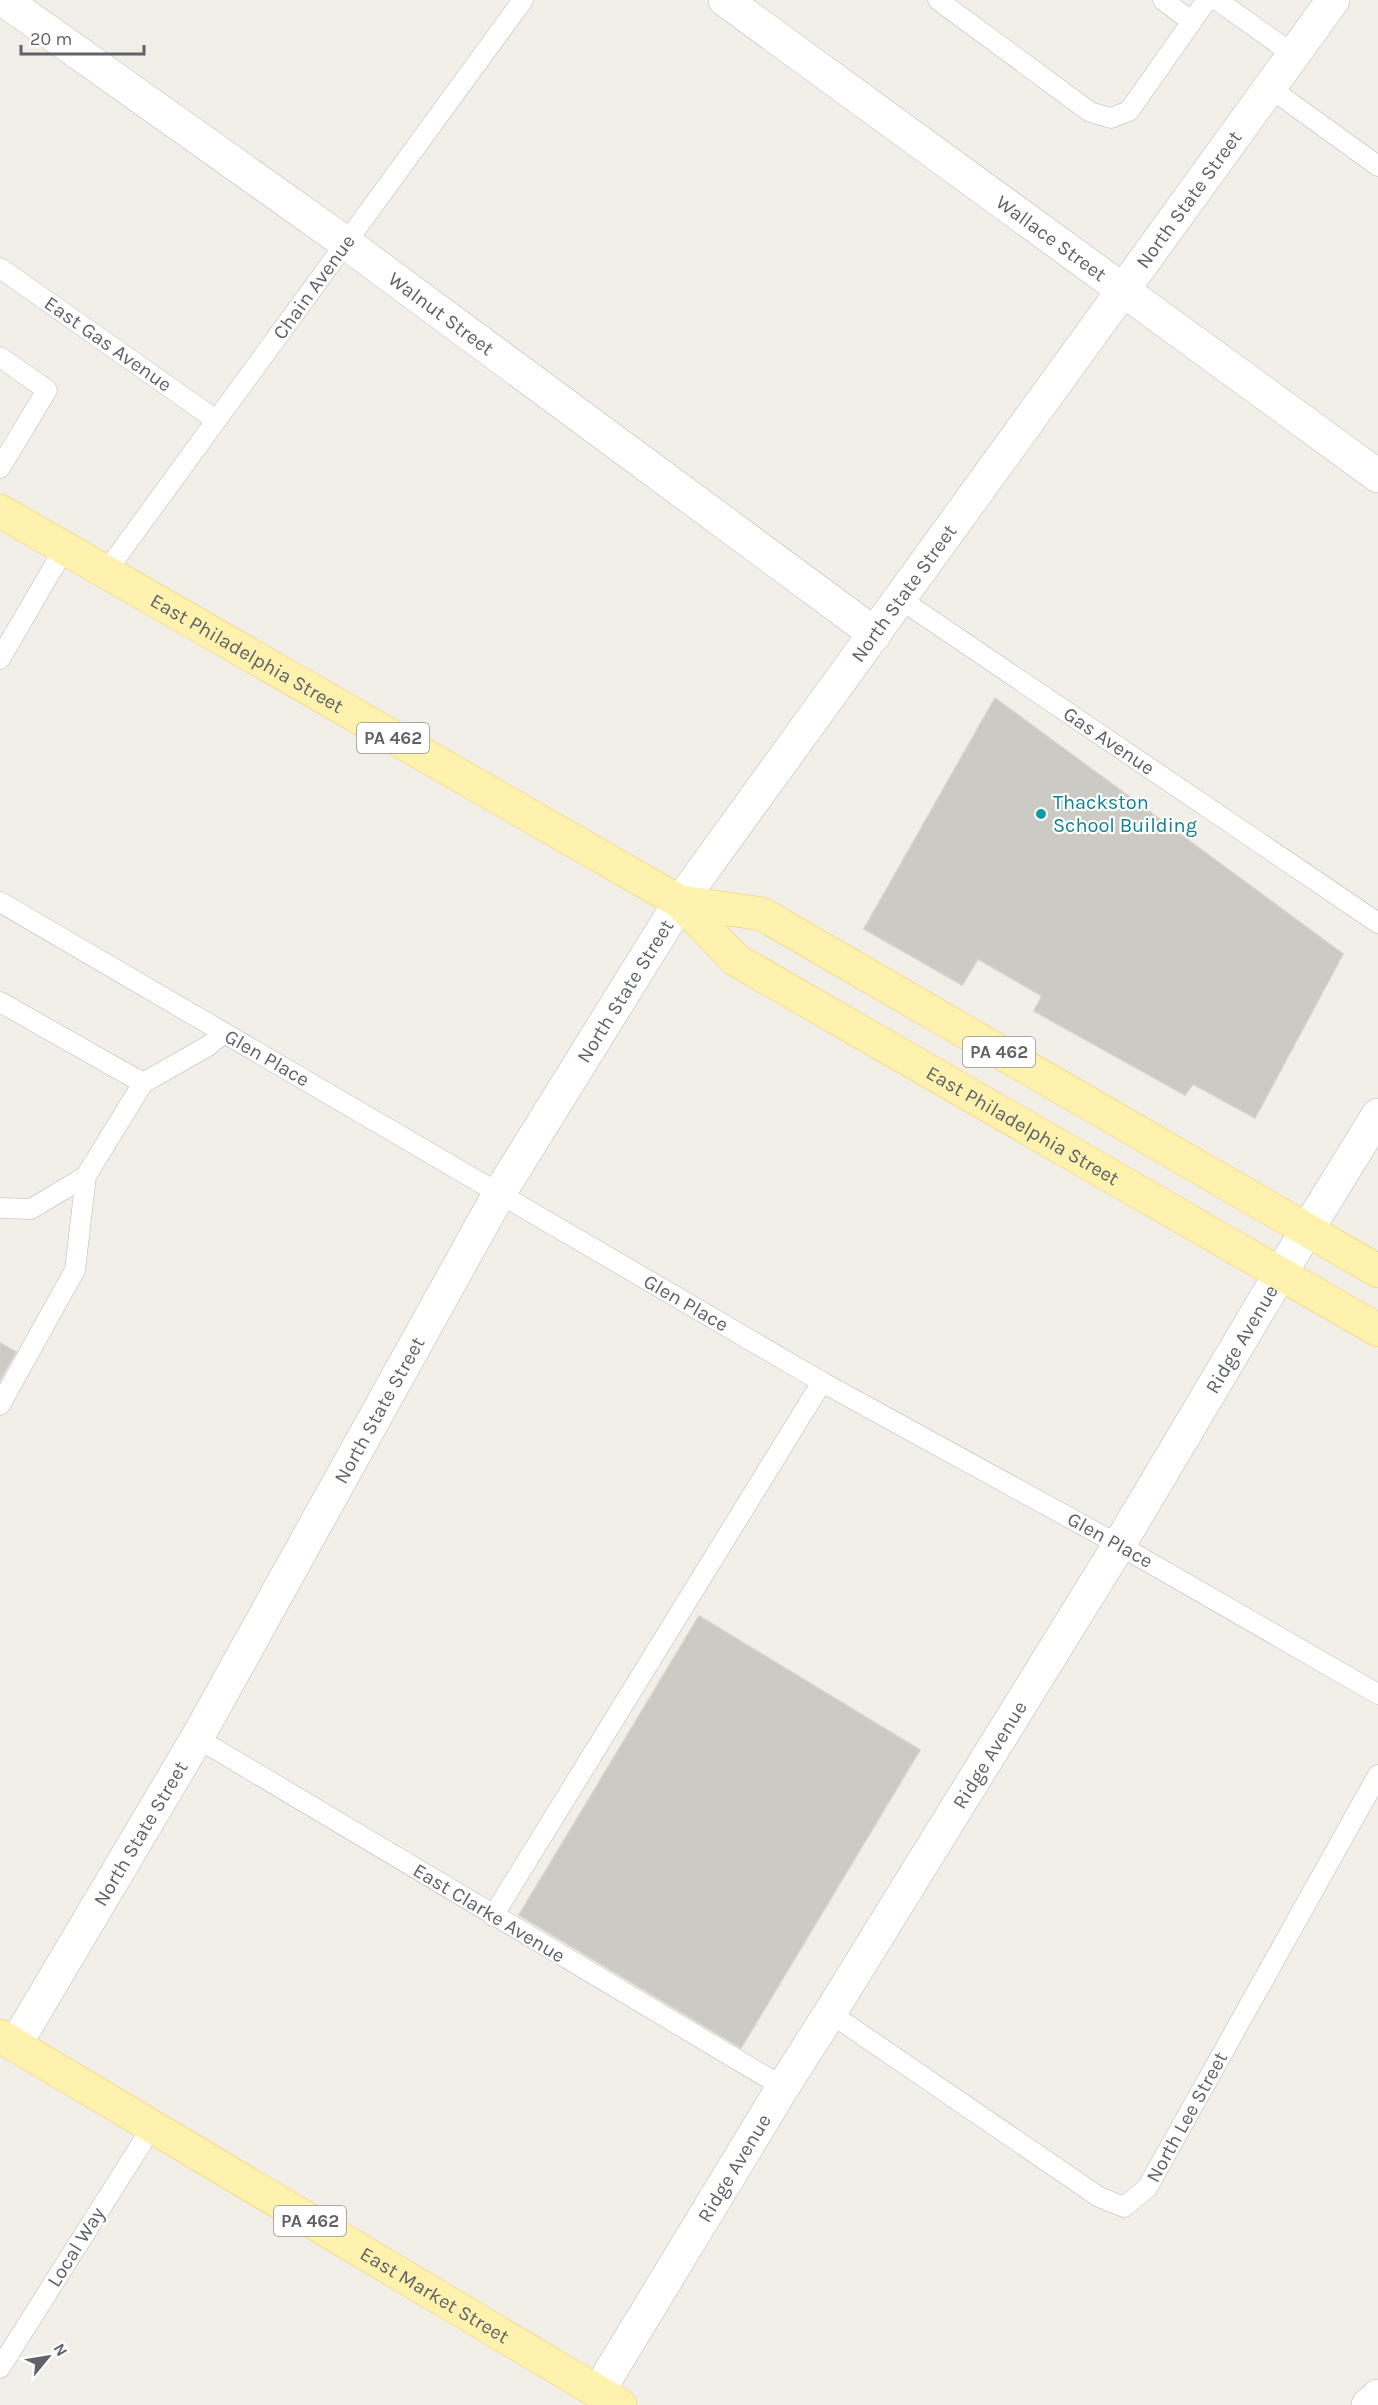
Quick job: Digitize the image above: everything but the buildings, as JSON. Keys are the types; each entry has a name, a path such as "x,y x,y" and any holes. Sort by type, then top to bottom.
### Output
{"main road":[{"name":"East Philadelphia Street","path":"0,511 680,902 735,960 1378,1330"},
{"name":"East Philadelphia Street","path":"680,902 762,914 1378,1271"},
{"name":"East Market Street","path":"8,2041 609,2398"}],"street":[{"name":"Wallace Street","path":"725,0 1378,476"},
{"name":"North State Street","path":"8,2041 197,1738 499,1194 680,902 1333,0"},
{"name":"Walnut Street","path":"2,1 346,243 875,634"},
{"name":"Ridge Avenue","path":"609,2398 783,2086 1119,1545 1280,1274 1378,1115"},
{"path":"1368,2405 1378,2396"}],"lane":[{"name":"Chain Avenue","path":"105,573 523,0"},
{"path":"938,0 1090,112 1111,118 1129,111 1207,0"},
{"path":"1163,0 1191,21"},
{"path":"1217,0 1294,55"},
{"path":"1270,88 1378,166"},
{"name":"East Gas Avenue","path":"0,268 216,420"},
{"path":"0,357 47,390 0,468"},
{"path":"0,659 64,549"},
{"name":"Gas Avenue","path":"900,599 1378,923"},
{"name":"Glen Place","path":"0,902 822,1382 1119,1545 1378,1694"},
{"path":"0,1002 143,1083"},
{"path":"0,1405 75,1270 86,1176 143,1083 208,1046 224,1033"},
{"path":"0,1208 31,1209 86,1176"},
{"path":"493,1916 822,1382"},
{"name":"East Clarke Avenue","path":"197,1738 493,1916 783,2086"},
{"name":"North Lee Street","path":"830,2013 1099,2197 1124,2207 1147,2188 1378,1775"},
{"name":"Local Way","path":"0,2368 152,2127"}],"place":[{"name":"Thackston School Building","path":"1041,814"}]}
